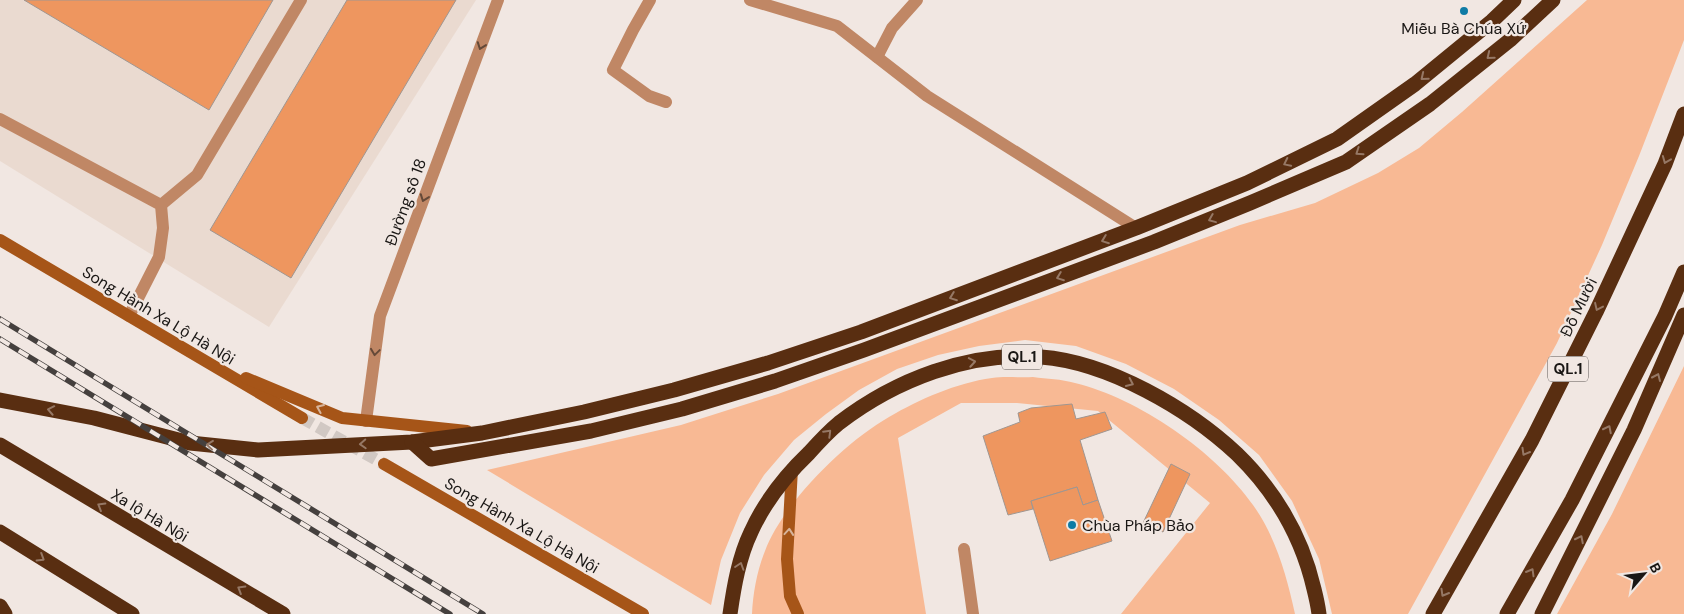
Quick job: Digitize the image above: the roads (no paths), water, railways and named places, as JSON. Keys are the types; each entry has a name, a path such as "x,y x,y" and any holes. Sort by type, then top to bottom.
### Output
{"highway":[{"path":"0,400 94,418 190,443 258,450 412,442 482,433 584,412 674,390 768,363 861,332 1136,228 1247,183 1337,138 1416,84 1492,21 1514,0"},
{"path":"412,442 431,459 591,431 682,409 775,381 864,350 1154,242 1346,162 1430,104 1510,40 1553,0"},
{"name":"Đỗ Mười","path":"1433,614 1532,440 1596,312 1665,164 1684,114"},
{"path":"1507,614 1572,500 1665,316 1684,272"},
{"path":"1542,614 1634,430 1684,315"},
{"name":"QL.1","path":"730,614 735,580 751,532 773,492 792,469 838,424 880,396 923,375 963,363 1002,356 1042,357 1079,364 1115,377 1150,393 1188,415 1221,439 1254,471 1278,504 1298,539 1310,573 1319,614"},
{"name":"Xa lộ Hà Nội","path":"0,445 283,614"},
{"path":"0,532 132,614"},
{"path":"0,606 5,614"}],"main road":[{"name":"Song Hành Xa Lộ Hà Nội","path":"0,240 302,418"},
{"path":"196,357 342,418 482,433"},
{"name":"Song Hành Xa Lộ Hà Nội","path":"384,464 643,614"},
{"path":"792,469 787,559 790,596 798,614"}],"street":[{"path":"161,205 198,176 301,0"},
{"name":"Đường số 18","path":"366,421 380,316 498,0"},
{"path":"650,0 614,70 649,96 666,102"},
{"path":"750,0 837,26 927,96 1136,228"},
{"path":"877,57 892,28 917,0"},
{"path":"0,120 161,205"},
{"path":"129,316 159,257 163,228 161,205"},
{"path":"964,549 973,614"}],"tunnel":[{"path":"302,418 384,464"}],"railway":[{"path":"0,319 483,614"},
{"path":"0,339 450,614"}],"place":[{"name":"Miễu Bà Chúa Xứ","path":"1464,11"},
{"name":"Chùa Pháp Bảo","path":"1072,525"}]}
